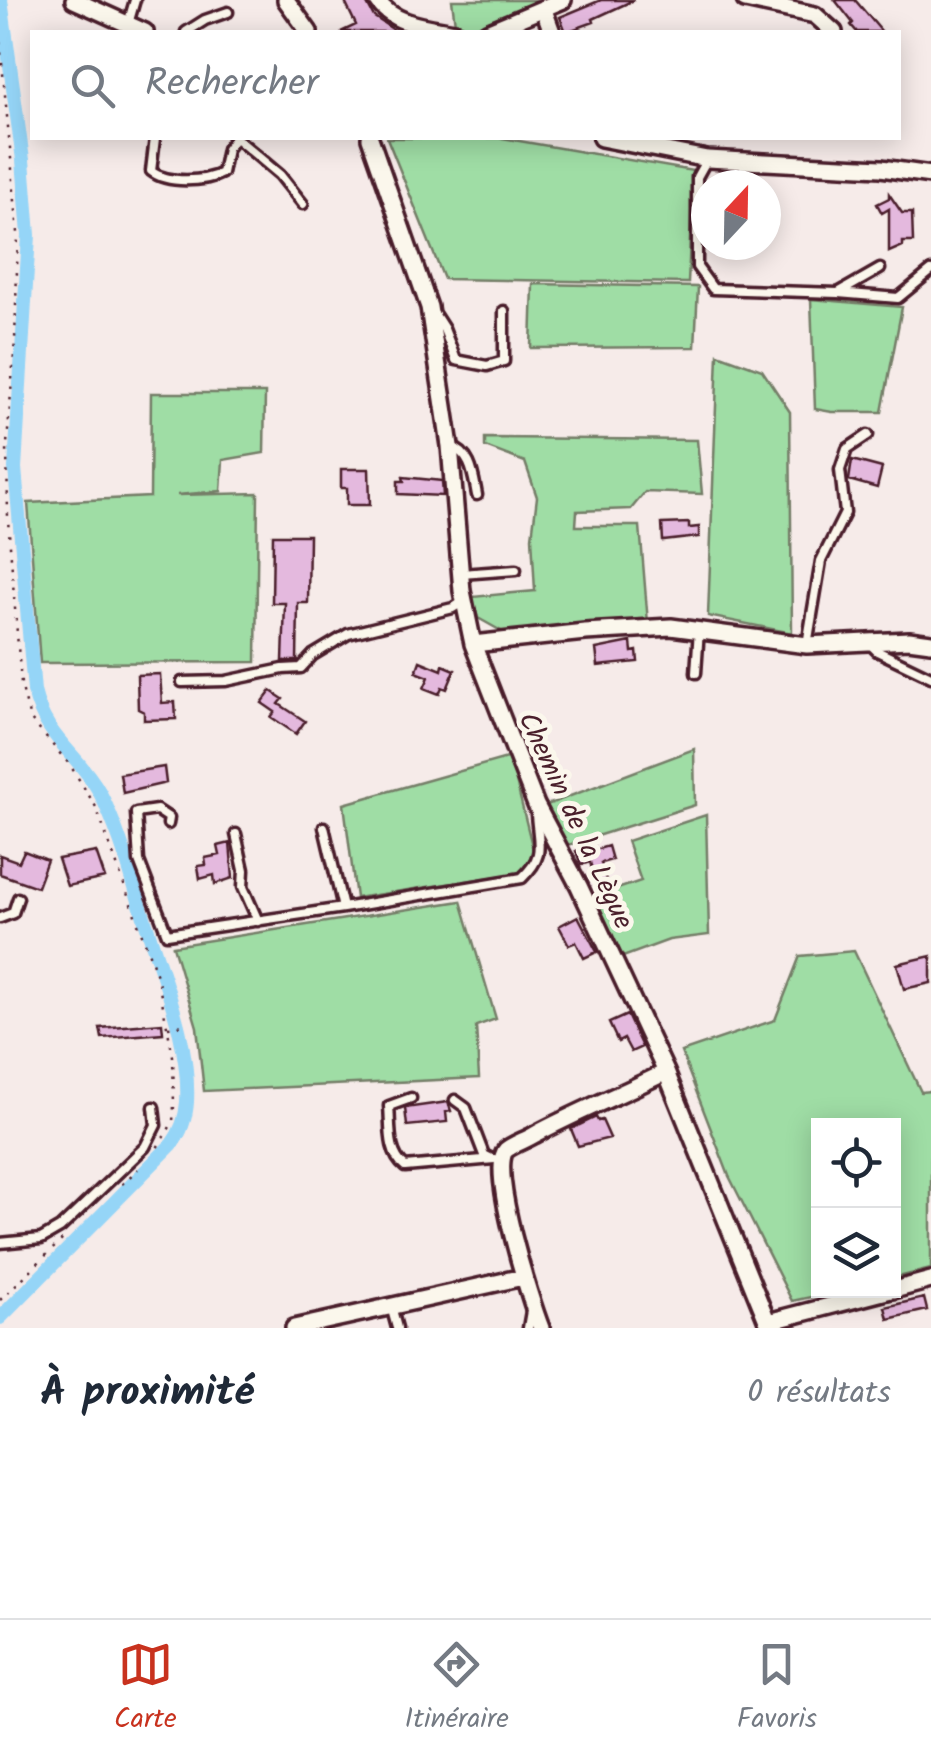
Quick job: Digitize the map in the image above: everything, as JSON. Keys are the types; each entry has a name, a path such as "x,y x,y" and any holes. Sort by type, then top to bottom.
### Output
{"street":[{"path":"74,0 142,30"},
{"path":"286,0 308,30"},
{"path":"377,0 382,8 410,24 444,30"},
{"path":"491,30 563,0"},
{"path":"746,0 815,15 832,30"},
{"path":"544,10 551,30"},
{"name":"Chemin de la Lègue","path":"371,140 430,307 450,446 464,601 473,644 536,804 666,1072 769,1325"},
{"path":"612,140 707,158 881,168 931,175"},
{"path":"473,644 585,632 698,629 806,645 931,642"},
{"path":"541,1328 523,1276 497,1160 505,1150 564,1119 666,1072"},
{"path":"294,1328 335,1324 391,1306 523,1276"},
{"path":"901,1288 931,1280"},
{"path":"769,1325 864,1298"}],"lane":[{"path":"128,24 135,0"},
{"path":"189,30 228,12"},
{"path":"155,140 151,171 164,179 212,178 222,173 226,149 234,140"},
{"path":"238,140 280,175 302,204"},
{"path":"707,158 697,177 698,266 713,289 898,298 931,269"},
{"path":"838,294 880,269"},
{"path":"430,307 456,360 486,366 504,361 504,311"},
{"path":"806,645 821,561 845,513 840,470 848,449 868,435"},
{"path":"450,446 465,454 477,495"},
{"path":"461,574 516,570"},
{"path":"182,682 226,681 283,668 302,668 313,655 348,634 453,608 464,601"},
{"path":"696,673 698,629"},
{"path":"868,642 877,651 931,677"},
{"path":"168,824 169,818 157,810 136,814 139,861 167,934 522,878 536,864 540,850 536,804"},
{"path":"324,826 343,908"},
{"path":"236,834 244,870 243,887 258,921"},
{"path":"0,918 13,913 18,898"},
{"path":"412,1098 389,1106 392,1148 396,1160 405,1167 497,1160"},
{"path":"456,1100 466,1108 484,1155 497,1160"},
{"path":"0,1243 42,1239 60,1228 145,1147 156,1125 154,1108"},
{"path":"391,1306 397,1328"},
{"path":"528,1328 532,1306"}],"path":[{"path":"0,42 18,233 15,341 6,444 21,684 30,719 70,765 96,807 158,976 171,1027 173,1122 155,1150"},
{"path":"171,1027 186,1025"},
{"path":"123,1183 146,1161"},
{"path":"0,1300 71,1232"}],"green space":[{"path":"452,0 540,0 474,29 455,24"},
{"path":"388,140 514,140 691,171 688,283 444,279"},
{"path":"533,284 698,287 695,347 531,348"},
{"path":"811,299 902,307 882,412 815,409"},
{"path":"718,354 762,370 790,412 792,633 708,616"},
{"path":"151,393 265,393 264,453 223,460 221,491 177,495 258,493 256,662 40,663 28,503 150,497"},
{"path":"485,438 697,440 702,494 645,492 631,509 577,511 576,526 640,526 648,623 503,632 478,618 472,597 535,591 532,537 537,497 525,462 485,447"},
{"path":"694,749 695,805 565,846 544,806"},
{"path":"510,757 533,850 525,872 356,898 344,804"},
{"path":"706,815 709,935 669,940 623,957 591,898 641,881 627,841"},
{"path":"461,901 496,1019 476,1026 479,1078 204,1091 197,1027 173,946"},
{"path":"854,951 921,1092 931,1091 931,1269 901,1276 901,1118 811,1118 811,1297 792,1301 729,1176 681,1052 775,1020 800,956"}],"building":[{"path":"344,0 365,0 374,17 394,30 345,30 356,25"},
{"path":"601,0 634,0 572,30 565,30 560,17"},
{"path":"835,0 855,0 880,30 855,30"},
{"path":"889,194 902,213 912,213 913,242 903,242 903,246 889,252 889,209 882,213 877,204 889,198"},
{"path":"852,460 882,468 877,488 849,480"},
{"path":"341,469 369,469 370,505 347,505 347,488 341,488"},
{"path":"403,477 442,481 443,496 398,494 398,481 404,481"},
{"path":"689,523 689,528 699,527 699,537 663,541 662,524"},
{"path":"273,535 309,535 308,603 298,603 297,661 283,661 285,603 272,603"},
{"path":"631,642 638,662 598,666 596,649"},
{"path":"420,661 442,670 443,665 455,670 447,689 442,687 439,694 424,688 429,677 416,672"},
{"path":"160,674 162,703 175,702 176,719 144,720 144,712 138,709 137,675"},
{"path":"271,691 283,699 279,704 305,721 296,734 271,717 275,712 262,703"},
{"path":"164,767 166,783 123,793 120,774"},
{"path":"230,843 233,878 215,884 214,875 200,879 198,866 206,865 205,858 220,855 218,846"},
{"path":"594,845 595,850 608,846 612,860 601,863 607,885 597,888 590,862 581,865 576,851"},
{"path":"24,851 47,860 37,887 0,874 0,855 19,862"},
{"path":"96,852 105,878 67,886 58,859"},
{"path":"578,916 597,952 584,958 576,942 569,945 559,926"},
{"path":"931,956 931,983 904,989 897,964"},
{"path":"627,1015 642,1047 631,1052 624,1039 618,1042 609,1023"},
{"path":"162,1023 163,1033 102,1038 100,1028"},
{"path":"448,1102 451,1111 446,1112 447,1122 407,1126 405,1108"},
{"path":"596,1117 602,1120 610,1138 578,1146 571,1129"},
{"path":"924,1298 927,1310 888,1319 885,1307"}],"waterway":[{"path":"0,1318 172,1144 187,1102 185,1058 175,1014 115,826 92,779 46,722 34,691 15,468 29,235 1,0"}]}
